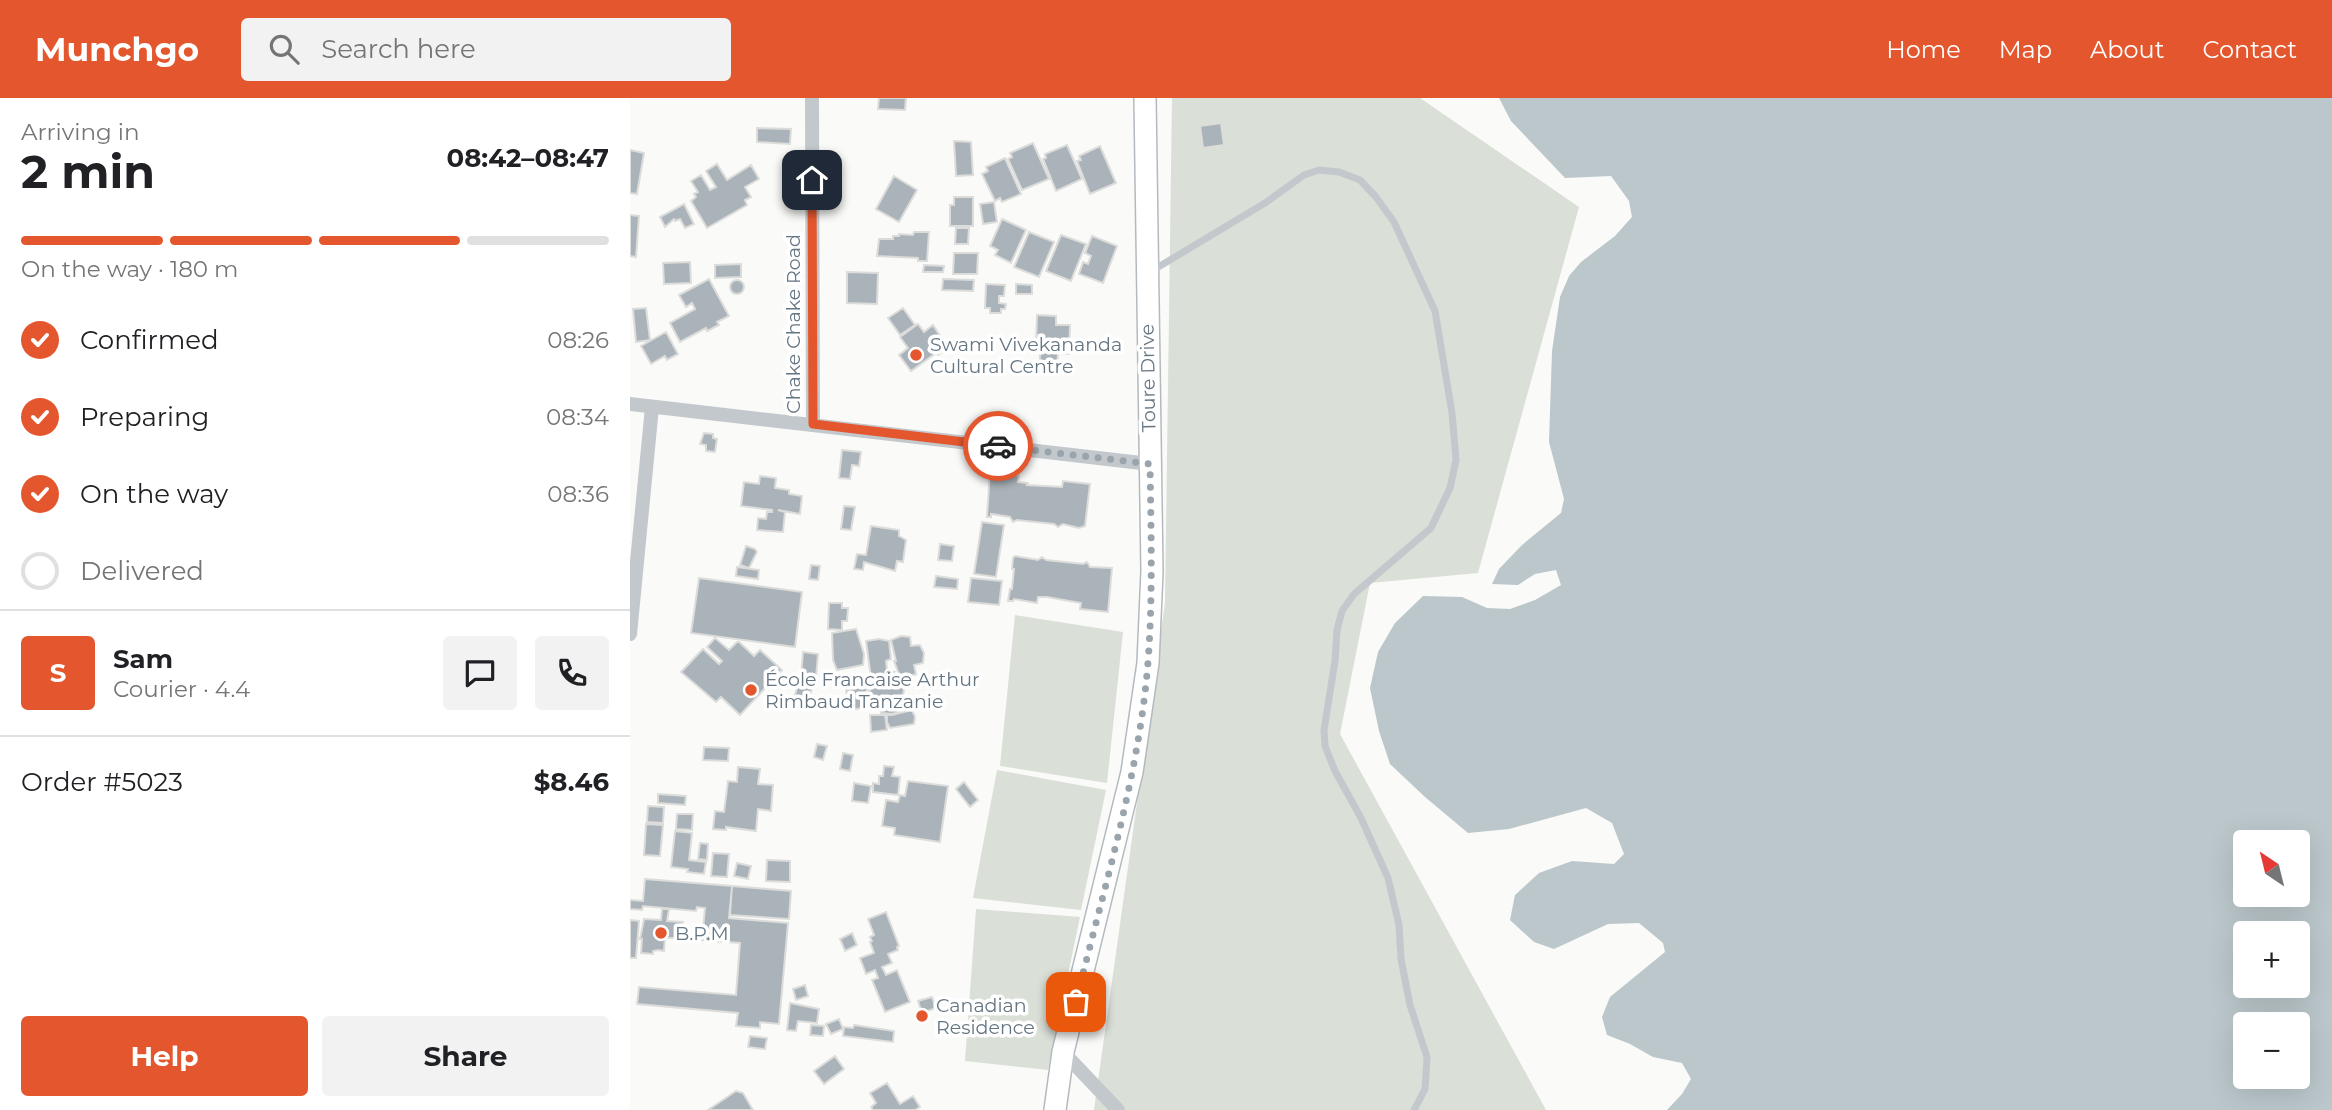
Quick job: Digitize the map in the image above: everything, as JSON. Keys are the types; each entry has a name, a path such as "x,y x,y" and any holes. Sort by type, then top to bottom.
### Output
{"street":[{"name":"Chake Chake Road","path":"812,98 813,424"},
{"name":"Toure Drive","path":"1055,1110 1063,1052 1134,759 1148,663 1152,571 1145,98"},
{"path":"630,404 1150,464"},
{"path":"630,634 652,407"},
{"path":"1063,1052 1118,1110"}],"lane":[{"path":"1146,274 1265,203 1304,175 1319,170 1339,172 1360,180 1394,222 1435,311 1454,425 1457,460 1450,488 1431,527 1354,594 1342,611 1337,630 1335,662 1324,730 1325,746 1335,771 1361,818 1388,878 1399,925 1401,959 1410,1005 1427,1057 1425,1089 1414,1110"}],"shaded area":[{"path":"1172,98 1420,98 1579,207 1478,573 1370,583 1340,734 1546,1110 1094,1110 1165,603"},
{"path":"1499,98 2332,98 2332,1110 1667,1110 1691,1079 1682,1063 1653,1057 1607,1035 1602,1017 1610,997 1665,952 1663,943 1639,923 1608,924 1554,949 1534,942 1510,920 1515,895 1539,873 1572,861 1614,864 1624,854 1612,823 1586,808 1509,829 1468,833 1390,764 1379,731 1370,688 1378,652 1395,623 1423,596 1462,597 1487,608 1510,609 1535,600 1561,585 1556,570 1535,574 1518,585 1492,584 1499,569 1522,545 1561,513 1564,499 1549,442 1552,351 1560,297 1569,276 1581,262 1615,236 1632,217 1629,201 1611,176 1565,178 1511,121"},
{"path":"1015,615 1123,632 1107,783 1000,766"},
{"path":"997,770 1106,790 1081,910 973,898"},
{"path":"976,909 1080,917 1048,1070 965,1061"}],"building":[{"path":"879,98 906,98 905,110 878,109"},
{"path":"1221,123 1224,145 1203,148 1200,126"},
{"path":"757,128 791,129 790,144 757,142"},
{"path":"954,141 971,142 973,175 956,176"},
{"path":"1033,143 1049,179 1022,190 1008,159 1012,157 1010,153"},
{"path":"1067,145 1082,179 1056,191 1043,159 1046,158 1045,154"},
{"path":"1100,146 1116,183 1090,194 1077,161 1081,160 1079,156"},
{"path":"630,150 644,153 637,194 630,193"},
{"path":"1005,158 1021,194 1002,202 1000,198 995,201 982,174 988,171 986,167"},
{"path":"717,164 727,180 751,165 759,179 745,187 751,197 745,200 747,205 707,228 691,201 698,192 691,181 701,175 710,190 716,187 706,171"},
{"path":"894,176 917,190 899,222 876,209"},
{"path":"954,197 973,197 973,226 950,226 950,205 954,205"},
{"path":"994,202 997,222 983,224 980,204"},
{"path":"684,204 694,224 685,228 680,219 674,219 665,227 660,217"},
{"path":"630,215 639,216 636,257 630,256"},
{"path":"1002,219 1026,230 1011,263 995,255 998,250 990,246"},
{"path":"956,228 969,228 968,244 955,244"},
{"path":"914,232 929,232 927,261 877,256 879,239 893,239 893,236 899,234 913,235"},
{"path":"1029,232 1054,242 1039,277 1014,267"},
{"path":"1061,235 1086,244 1071,281 1046,271"},
{"path":"1092,236 1117,246 1103,283 1079,274 1083,262 1088,264 1091,256 1085,253"},
{"path":"954,253 978,253 977,274 953,274"},
{"path":"690,262 691,283 664,284 663,263"},
{"path":"741,264 741,277 715,278 715,265"},
{"path":"924,265 944,266 943,272 923,272"},
{"path":"847,272 878,273 877,304 847,303"},
{"path":"709,279 729,316 717,322 719,325 707,331 706,328 680,342 670,323 695,309 692,303 686,307 679,295"},
{"path":"943,279 974,280 973,291 942,290"},
{"path":"737,280 742,282 742,292 737,294 732,292 730,287 732,282"},
{"path":"986,284 1005,285 1004,296 999,296 999,303 1006,304 1001,313 990,313 990,308 985,308"},
{"path":"1016,284 1032,285 1032,294 1016,294"},
{"path":"646,308 650,340 636,342 633,309"},
{"path":"903,308 915,325 900,335 888,318"},
{"path":"1037,315 1056,316 1056,325 1070,325 1069,354 1058,353 1057,370 1039,369 1041,342 1036,342"},
{"path":"918,324 924,332 933,325 948,348 911,371 899,355 908,348 900,337"},
{"path":"666,332 678,354 667,360 665,356 651,364 641,346"},
{"path":"704,433 713,434 713,438 717,439 715,452 706,451 706,445 700,444"},
{"path":"842,450 861,452 859,466 852,465 850,479 839,478"},
{"path":"990,471 1019,476 1018,482 1028,483 1027,485 1062,487 1063,481 1090,484 1085,526 1079,528 1063,524 1058,527 1054,524 1017,520 1013,522 1010,517 991,514 991,517 987,517"},
{"path":"760,476 776,478 775,488 802,496 800,514 778,510 785,512 783,532 757,530 758,518 766,519 767,512 772,510 741,506 744,482 759,484"},
{"path":"844,506 855,507 851,530 841,529"},
{"path":"982,522 1004,525 996,577 974,574"},
{"path":"871,526 899,530 899,536 906,540 903,562 897,561 895,571 864,562 863,570 854,569 857,554 866,555"},
{"path":"940,544 954,546 952,561 938,560"},
{"path":"746,546 757,552 749,568 740,565"},
{"path":"1015,556 1038,560 1042,557 1046,560 1083,564 1087,562 1090,567 1112,568 1108,612 1080,609 1081,603 1047,597 1038,597 1037,603 1014,599 1008,601 1012,589"},
{"path":"811,565 820,566 818,580 809,579"},
{"path":"737,567 759,570 758,579 736,576"},
{"path":"936,576 958,579 957,589 934,587"},
{"path":"699,578 802,592 795,647 691,633"},
{"path":"971,578 1002,581 999,605 968,602"},
{"path":"829,603 842,603 842,608 848,608 847,621 842,621 842,630 828,629"},
{"path":"856,629 864,654 863,665 837,670 833,660 832,633"},
{"path":"901,636 910,637 911,646 920,645 924,653 923,663 914,665 916,674 908,677 900,677 894,661 891,640"},
{"path":"715,638 729,650 738,641 754,656 760,650 782,670 740,715 721,697 716,702 681,672 703,649 719,664 722,661 707,647"},
{"path":"866,641 889,641 891,659 886,661 887,670 895,672 897,682 904,690 900,700 902,711 892,714 881,713 879,703 869,702 867,690 870,690 868,679 871,678"},
{"path":"803,652 818,654 816,677 801,676"},
{"path":"800,678 814,682 808,702 794,698"},
{"path":"866,686 869,707 849,710 846,690"},
{"path":"912,710 914,724 890,728 885,715"},
{"path":"870,715 885,715 887,730 871,732"},
{"path":"817,744 827,746 823,760 814,757"},
{"path":"704,747 729,748 728,761 703,760"},
{"path":"843,753 853,755 850,771 840,769"},
{"path":"884,766 894,767 892,776 900,777 898,795 873,792 873,783 879,784 879,776 883,776"},
{"path":"738,767 760,769 758,784 773,785 771,811 758,809 756,831 726,827 726,830 713,829 715,811 724,812 728,781 737,782"},
{"path":"908,781 948,786 940,842 894,835 895,828 882,826 886,800 898,802 900,795 905,796"},
{"path":"964,782 978,800 970,807 956,789"},
{"path":"854,783 871,786 868,803 852,801"},
{"path":"658,794 686,796 685,805 658,803"},
{"path":"648,806 664,807 663,823 647,822"},
{"path":"677,814 693,814 692,830 676,829"},
{"path":"646,824 663,825 660,856 644,855"},
{"path":"675,831 692,833 689,860 706,862 704,874 671,867"},
{"path":"700,843 708,844 707,860 698,859"},
{"path":"713,853 729,854 727,877 711,876"},
{"path":"767,860 790,861 790,882 766,881"},
{"path":"737,863 751,866 748,879 734,876"},
{"path":"645,879 732,886 729,918 788,923 779,1024 760,1022 760,1028 736,1026 738,1013 637,1004 639,987 736,995 740,943 702,940 705,908 697,907 696,911 643,906 642,910 630,909 630,900 643,901"},
{"path":"732,886 791,891 789,919 730,915"},
{"name":"B.P.M","path":"662,909 669,909 667,921 683,922 681,938 665,938 664,951 641,953 640,939 644,919 661,920"},
{"path":"886,912 899,946 898,950 888,954 892,963 882,967 886,975 897,970 910,1002 885,1012 872,980 878,978 875,970 866,974 860,958 874,953 870,937 874,935 868,919"},
{"path":"630,920 639,921 636,958 630,958"},
{"path":"852,933 857,945 845,951 840,939"},
{"path":"805,985 808,996 796,1000 793,989"},
{"path":"932,997 936,1008 922,1013 918,1001"},
{"path":"790,1003 819,1009 817,1023 798,1021 796,1031 787,1030"},
{"path":"839,1019 843,1029 831,1034 826,1024"},
{"path":"811,1025 824,1026 823,1036 810,1035"},
{"path":"854,1025 894,1031 893,1042 843,1036 844,1027 853,1028"},
{"path":"750,1036 767,1038 765,1049 748,1047"},
{"path":"835,1056 844,1069 824,1084 814,1071"},
{"path":"887,1083 900,1104 913,1096 920,1107 915,1110 873,1110 871,1107 876,1103 870,1093"},
{"path":"736,1091 743,1093 753,1110 708,1110"}],"way so far":[{"path":"998,446 1150,464 1152,571 1148,663 1132,772 1076,1002"}],"place":[{"name":"Swami Vivekananda Cultural Centre","path":"916,355"},
{"name":"École Francaise Arthur Rimbaud Tanzanie","path":"751,690"},
{"name":"B.P.M","path":"661,933"},
{"name":"Canadian Residence","path":"922,1016"}],"route":[{"path":"812,180 813,424 998,446"}]}
